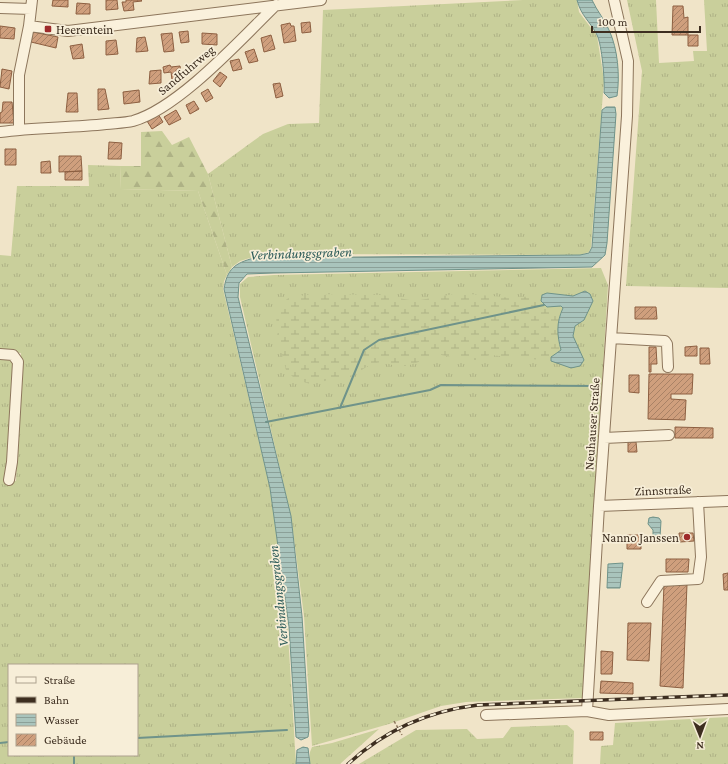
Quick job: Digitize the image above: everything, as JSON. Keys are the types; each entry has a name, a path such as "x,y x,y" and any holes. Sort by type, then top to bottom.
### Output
{"street":[{"path":"29,26 68,31 321,0"},
{"name":"Neuhauser Straße","path":"588,711 597,536 626,116 628,61 614,0"},
{"path":"0,8 32,4 19,75 19,129"},
{"name":"Sandfuhrweg","path":"0,132 19,129 90,126 133,121 170,103 217,62 276,5"},
{"path":"611,338 665,341 667,344 668,367"},
{"path":"0,354 13,355 18,362 12,462 9,480"},
{"path":"604,438 669,435"},
{"name":"Zinnstraße","path":"599,506 728,501"},
{"path":"647,602 661,581 698,579 701,558 698,502"},
{"path":"486,716 588,711 609,715 728,709"}],"path":[{"path":"597,536 624,540"},
{"path":"394,721 402,735"}],"green space":[{"path":"523,0 577,0 579,12 597,36 604,80 591,247 589,252 580,255 301,254 253,257 240,261 232,267 208,174 263,134 288,124 319,123 323,10"},
{"path":"627,0 656,0 659,63 694,61 693,51 707,51 704,0 728,0 728,288 626,286 642,71"},
{"path":"162,131 172,145 189,137 208,174 232,267 227,275 198,191 121,189 120,166 141,166 141,132"},
{"path":"88,165 120,166 121,189 198,191 227,275 224,281 223,289 270,488 286,602 296,764 0,764 0,357 12,357 15,362 6,480 16,481 21,353 0,352 0,255 11,256 17,186 89,186"},
{"path":"601,268 608,285 583,698 466,702 441,706 389,724 312,746 304,616 291,516 240,297 240,284 248,277 274,275"},
{"path":"459,293 513,298 542,295 541,301 563,308 559,318 558,329 561,350 551,356 551,361 490,355 477,360 465,360 441,355 406,366 396,366 382,362 371,364 354,375 310,384 295,379 286,370 278,339 276,316 280,304 290,297 314,294 382,295 415,301"},
{"path":"728,717 728,764 600,764 601,746 613,745 615,723"},
{"path":"567,725 574,731 573,764 359,764 416,730 467,729 477,739 503,738 511,727"},
{"path":"379,729 340,764 310,764 310,752 312,747 332,743"}],"water":[{"path":"577,0 592,0 612,37 618,63 617,96 609,98 604,93 603,63 599,40 583,14"},
{"path":"606,107 615,107 616,114 607,243 605,255 592,267 247,274 239,283 238,297 291,516 302,616 309,730 308,737 301,740 296,737 289,627 270,488 224,289 227,276 237,265 254,258 580,255 589,253 592,247 602,110"},
{"path":"585,291 590,294 593,301 584,320 575,326 573,336 584,360 580,366 571,368 551,361 551,357 561,350 558,329 559,319 563,308 561,306 547,307 541,301 542,295 547,293 573,296"},
{"path":"649,518 659,518 661,521 660,537 653,537 653,530 648,524"},
{"path":"623,563 620,588 607,588 608,564"},
{"path":"303,747 308,748 310,764 296,764 297,750"}],"building":[{"path":"53,0 68,0 68,7 52,6"},
{"path":"106,0 117,0 118,9 106,10"},
{"path":"126,0 142,1 133,2 134,10 124,11 122,2 126,2"},
{"path":"77,3 90,4 90,14 76,14"},
{"path":"673,6 683,6 684,18 688,17 688,35 672,35"},
{"path":"310,22 311,32 302,33 301,23"},
{"path":"290,23 291,26 294,26 296,41 284,43 281,25"},
{"path":"0,26 15,28 14,39 0,38"},
{"path":"188,31 189,42 181,43 179,32"},
{"path":"33,32 58,37 56,48 31,42"},
{"path":"172,33 174,51 164,52 161,34"},
{"path":"202,33 217,34 217,45 202,44"},
{"path":"271,35 275,49 264,52 261,38"},
{"path":"688,35 698,35 698,46 688,46"},
{"path":"145,37 148,51 136,52 137,38"},
{"path":"116,40 118,54 106,55 106,41"},
{"path":"82,44 84,58 73,59 70,46"},
{"path":"254,49 258,61 249,63 245,52"},
{"path":"239,59 242,69 233,71 230,61"},
{"path":"170,65 171,67 180,66 182,79 172,80 171,72 164,73 163,67"},
{"path":"2,69 12,71 9,89 0,87"},
{"path":"161,70 161,83 149,84 150,71"},
{"path":"220,72 227,77 220,87 213,81"},
{"path":"280,83 283,96 276,98 273,84"},
{"path":"98,89 105,89 109,109 98,110"},
{"path":"208,89 213,98 206,102 201,93"},
{"path":"139,90 140,102 124,104 123,92"},
{"path":"68,93 77,93 78,112 66,112"},
{"path":"194,101 199,109 190,114 186,105"},
{"path":"3,102 12,102 14,123 0,123 0,113 2,112"},
{"path":"176,110 181,119 169,125 164,117"},
{"path":"158,114 163,122 152,129 147,121"},
{"path":"109,142 122,143 121,159 108,159"},
{"path":"5,149 16,149 16,165 5,165"},
{"path":"59,156 81,156 82,171 59,172"},
{"path":"50,161 51,173 41,173 41,162"},
{"path":"82,171 82,180 65,180 65,172"},
{"path":"635,307 656,307 657,319 635,319"},
{"path":"697,346 697,356 685,356 685,347"},
{"path":"649,347 656,347 657,364 651,364 651,372 649,372"},
{"path":"700,348 709,348 710,364 700,364"},
{"path":"649,374 693,374 692,394 671,394 671,399 686,400 685,420 648,419"},
{"path":"629,375 639,375 639,393 629,392"},
{"path":"675,427 713,428 713,438 675,438"},
{"path":"628,442 636,442 637,452 628,452"},
{"path":"679,533 693,533 694,541 680,542"},
{"path":"627,535 641,535 641,549 627,549"},
{"path":"666,559 689,559 688,572 666,572"},
{"path":"728,573 728,590 724,590 723,574"},
{"path":"664,584 687,584 683,688 660,686"},
{"path":"628,623 651,623 649,661 627,660"},
{"path":"601,651 613,652 612,674 601,674"},
{"path":"601,681 633,683 633,694 600,693"},
{"path":"590,732 603,732 603,740 590,740"}],"waterway":[{"path":"340,408 364,350 379,340 544,305"},
{"path":"266,422 430,390 441,385 599,386"},
{"path":"138,738 287,730"},
{"path":"0,743 8,742"},
{"path":"74,757 74,764"}],"railway":[{"path":"348,764 377,741 392,732 425,717 460,708 478,705 728,695"}],"place":[{"name":"Heerentein","path":"48,29"},
{"name":"Nanno Janssen","path":"687,537"}],"water label":[{"name":"Verbindungsgraben","path":"301,253"},
{"name":"Verbindungsgraben","path":"278,596"}]}
